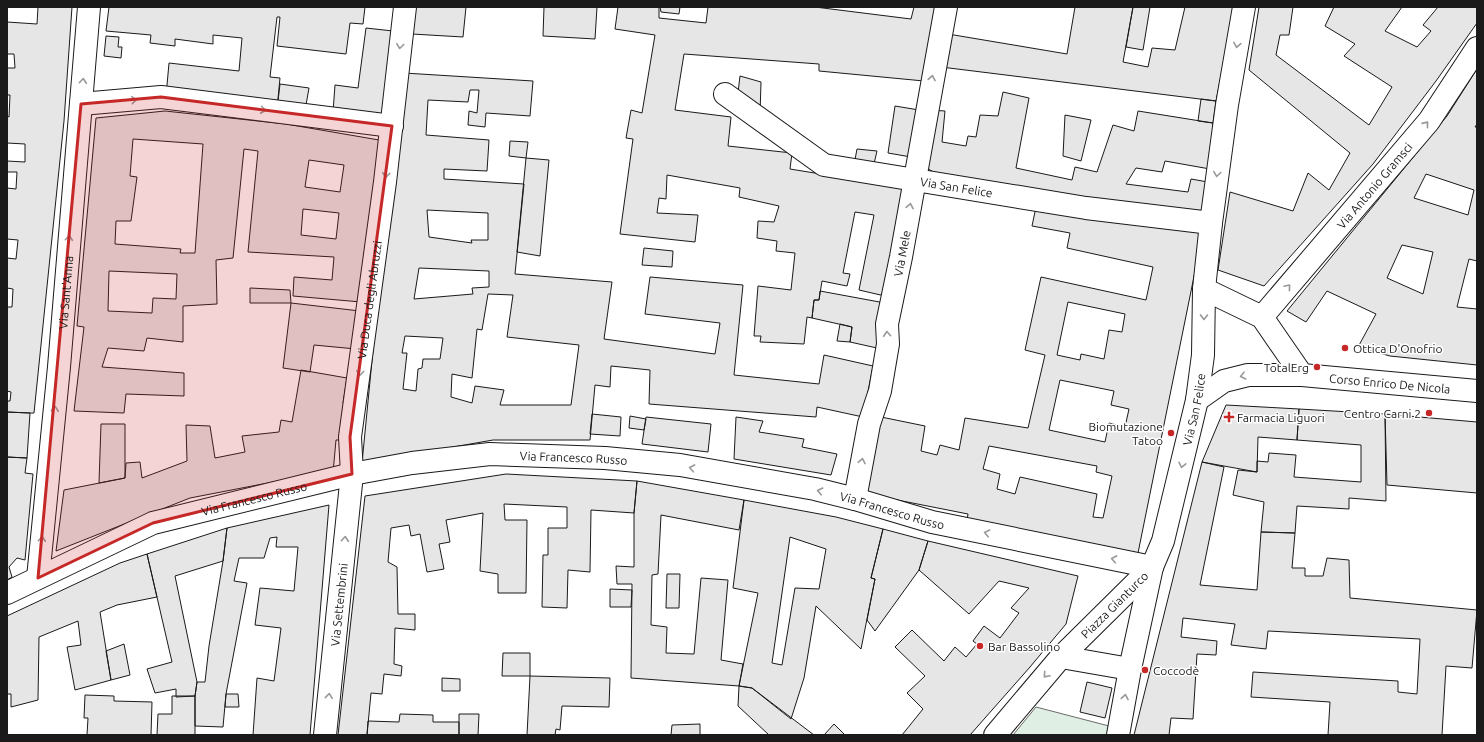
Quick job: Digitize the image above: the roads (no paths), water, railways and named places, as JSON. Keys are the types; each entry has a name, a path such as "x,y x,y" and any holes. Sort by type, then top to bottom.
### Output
{"street":[{"name":"Via Sant'Anna","path":"38,578 59,367 89,7"},
{"name":"Via Duca degli Abruzzi","path":"352,474 350,437 392,126 405,7"},
{"name":"Via Mele","path":"855,499 870,424 880,391 888,344 887,324 901,257 946,7"},
{"name":"Via San Felice","path":"1152,567 1163,541 1197,400 1203,355 1204,289 1211,223 1227,105 1244,7"},
{"name":"Via Antonio Gramsci","path":"1262,317 1428,121 1477,48"},
{"name":"Via San Felice","path":"725,94 824,165 1086,208 1211,223"},
{"path":"81,104 160,97 392,126"},
{"path":"1204,289 1262,317 1302,375"},
{"name":"Corso Enrico De Nicola","path":"1197,400 1224,381 1248,375 1302,375 1477,391"},
{"name":"Via Francesco Russo","path":"7,593 153,523 352,474 412,464 490,454 605,458 680,466 815,489 855,499 932,522 1152,567"},
{"name":"Via Settembrini","path":"325,735 352,474"},
{"name":"Piazza Gianturco","path":"994,735 1061,657 1152,567"},
{"name":"Piazza Gianturco","path":"1118,735 1130,669 1152,567"},
{"path":"1061,657 1130,669"}],"place":[{"name":"Ottica D'Onofrio","path":"1345,348"},
{"name":"TotalErg","path":"1317,367"},
{"name":"Centro Carni 2","path":"1429,413"},
{"name":"Farmacia Liguori","path":"1229,417"},
{"name":"Biomutazione Tatoo","path":"1171,433"},
{"name":"Bar Bassolino","path":"980,646"},
{"name":"Coccodè","path":"1145,670"}]}
